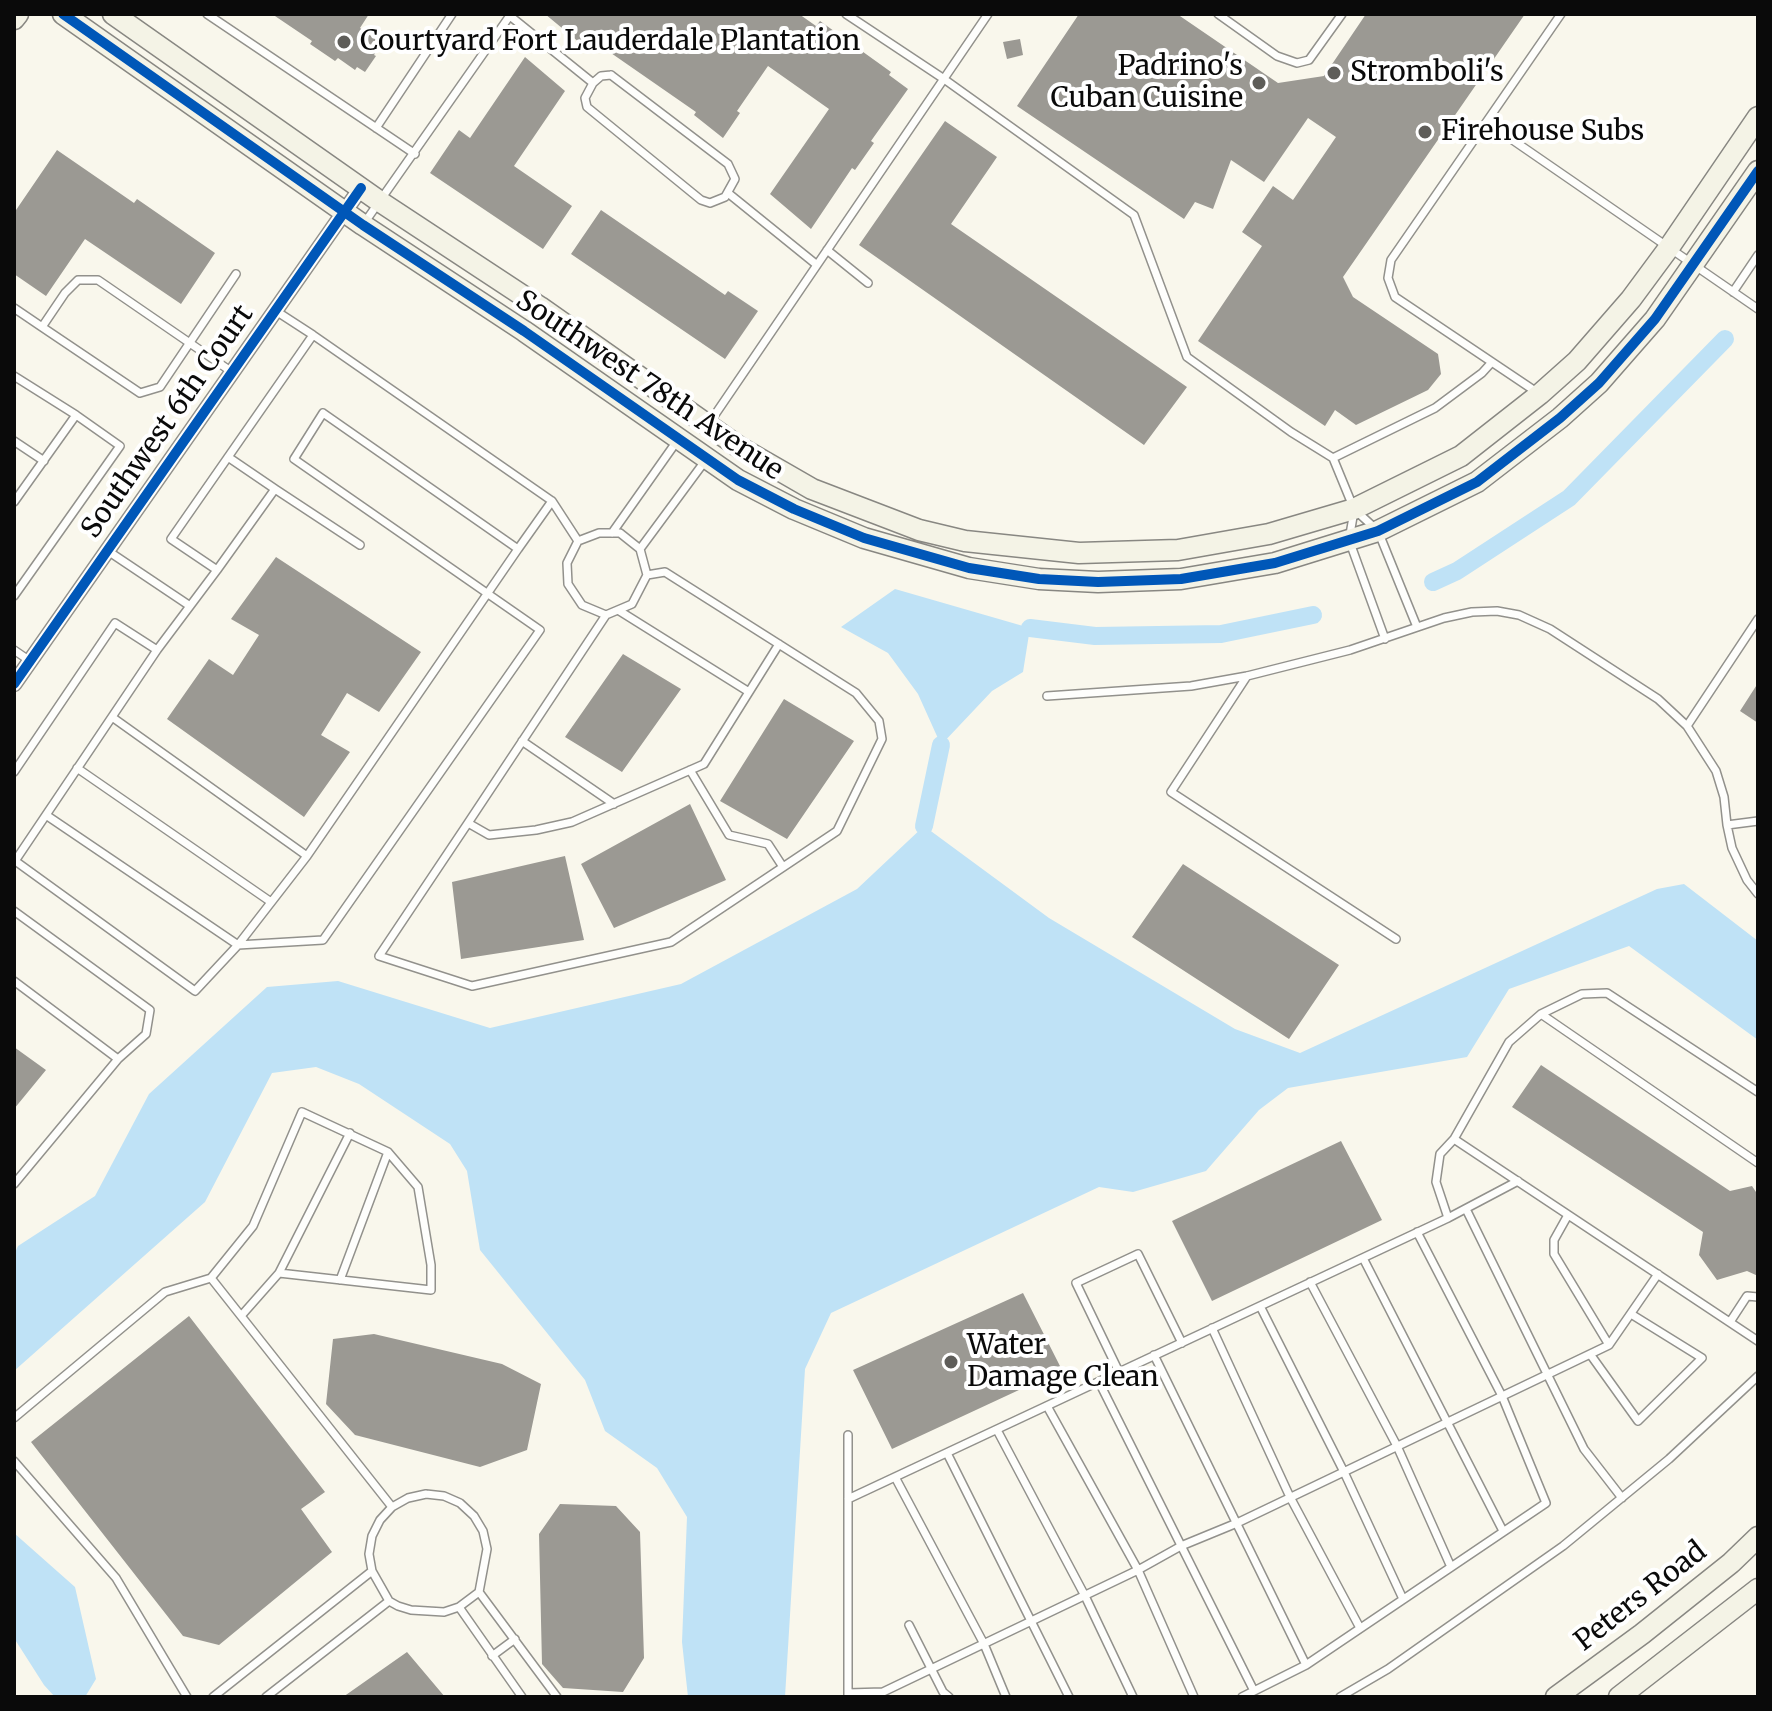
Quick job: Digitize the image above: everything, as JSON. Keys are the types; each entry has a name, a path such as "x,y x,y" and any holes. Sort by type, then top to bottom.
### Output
{"street":[{"path":"14,19 18,14"},
{"name":"Southwest 78th Avenue","path":"63,14 344,212 524,331 738,480 794,509 864,538 969,568 1039,579 1098,582 1181,579 1275,563 1378,531 1477,482 1560,418 1599,383 1655,319 1758,171"},
{"name":"Southwest 78th Avenue","path":"113,14 379,201 540,307 739,447 812,489 919,530 965,541 1065,551 1178,550 1269,534 1354,509 1461,456 1577,361 1631,299 1758,117"},
{"name":"Southwest 6th Court","path":"14,684 361,188"},
{"path":"650,419 709,424"},
{"path":"679,439 739,447"},
{"name":"Peters Road","path":"1556,1697 1642,1634 1731,1563 1758,1537"},
{"path":"1619,1697 1758,1589"}],"lane":[{"path":"207,14 415,154"},
{"path":"376,128 452,14"},
{"path":"846,14 944,79 1134,215 1187,357 1291,432 1333,458 1354,509 1378,531 1417,627"},
{"path":"709,424 988,14"},
{"path":"1218,14 1277,56 1297,63 1309,60 1342,14"},
{"path":"1540,394 1395,297 1388,278 1391,260 1561,14"},
{"path":"363,225 510,15 593,83"},
{"path":"601,76 618,78 728,164 735,179 728,193 716,202 701,200 658,165 587,107 585,98 593,83 601,76"},
{"path":"1488,123 1758,309"},
{"path":"728,193 817,265"},
{"path":"827,250 868,283"},
{"path":"1733,292 1758,256"},
{"path":"14,308 140,393 160,387 236,274"},
{"path":"42,327 65,293 78,280 98,280 232,372"},
{"path":"276,311 552,501 578,541"},
{"path":"217,570 171,539 313,335"},
{"path":"1333,458 1435,408 1492,362"},
{"path":"14,376 120,446 14,596"},
{"path":"46,815 238,945 323,940 540,630 294,459 323,413 518,549"},
{"path":"14,502 76,415"},
{"path":"612,533 679,439"},
{"path":"14,441 44,461"},
{"path":"228,457 360,545"},
{"path":"640,549 706,459"},
{"path":"275,489 157,650 15,860 195,991 238,945 307,856 552,501"},
{"path":"1354,509 1349,540 1385,639"},
{"path":"606,615 582,605 568,584 567,563 578,541 599,533 620,533 640,549 647,575 632,604 606,615 379,956 472,986 671,942 837,831 882,739 879,721 856,693 665,572 647,575"},
{"path":"108,551 190,606"},
{"path":"618,610 749,692"},
{"path":"1047,696 1191,686 1247,676 1350,650 1472,612 1497,611 1519,615 1550,629 1646,691 1687,726 1716,771 1724,797 1732,848 1747,880 1758,894"},
{"path":"1687,726 1758,619"},
{"path":"14,772 115,623 157,650"},
{"path":"468,823 489,835 572,822 704,764 779,644"},
{"path":"14,650 30,661"},
{"path":"1247,676 1171,792 1396,939"},
{"path":"112,717 307,856"},
{"path":"522,741 614,804"},
{"path":"77,768 271,902"},
{"path":"690,770 729,835 768,844 783,867"},
{"path":"1727,825 1758,821"},
{"path":"14,911 150,1010 146,1034 118,1059 14,1184"},
{"path":"14,981 118,1059"},
{"path":"1448,1218 1436,1182 1440,1154 1454,1139 1509,1042 1541,1014 1582,994 1607,993 1758,1092"},
{"path":"1541,1014 1758,1163"},
{"path":"14,1418 165,1292 211,1278 253,1226 302,1112 388,1152 418,1187 431,1265 431,1290 279,1273"},
{"path":"241,1316 279,1273 350,1133"},
{"path":"1454,1139 1758,1341"},
{"path":"340,1280 388,1152"},
{"path":"848,1499 1448,1218 1518,1181"},
{"path":"1466,1209 1584,1449 1622,1498"},
{"path":"1568,1215 1554,1240 1554,1254 1609,1345"},
{"path":"1242,1697 1306,1665 1546,1503 1502,1396 1417,1232"},
{"path":"1119,1372 1076,1283 1138,1254 1182,1343"},
{"path":"1363,1258 1503,1531"},
{"path":"848,1435 848,1695 883,1692 1085,1596 1181,1546 1237,1523 1609,1345 1658,1274"},
{"path":"211,1278 392,1507"},
{"path":"1310,1282 1397,1446 1451,1567"},
{"path":"1730,1322 1747,1296 1758,1297"},
{"path":"1260,1306 1344,1472 1403,1599"},
{"path":"1590,1354 1638,1421 1702,1358 1631,1314"},
{"path":"1212,1328 1290,1497 1360,1628"},
{"path":"1154,1355 1306,1665"},
{"path":"1340,1697 1388,1669 1563,1546 1669,1459 1758,1376"},
{"path":"1099,1382 1254,1691"},
{"path":"1047,1406 1138,1570 1194,1697"},
{"path":"997,1430 1085,1596 1133,1697"},
{"path":"947,1453 1069,1697"},
{"path":"14,1461 116,1578 187,1697"},
{"path":"895,1477 984,1644 1006,1697"},
{"path":"426,1494 444,1496 460,1503 474,1516 483,1531 487,1549 479,1592 459,1607 444,1612 411,1610 389,1601 372,1571 369,1554 372,1536 380,1520 392,1507 408,1498 426,1494"},
{"path":"213,1697 372,1571"},
{"path":"479,1592 557,1697"},
{"path":"266,1697 389,1601"},
{"path":"459,1607 522,1697"},
{"path":"909,1625 946,1695 935,1697"},
{"path":"492,1656 515,1639"}],"water":[{"path":"895,589 1030,628 1023,672 992,691 941,745 918,694 888,653 841,627"},
{"path":"924,826 1049,918 1235,1029 1300,1053 1657,889 1684,884 1758,941 1758,1040 1629,946 1509,989 1467,1057 1288,1088 1259,1110 1206,1171 1133,1192 1099,1187 831,1313 805,1369 785,1697 688,1697 682,1642 687,1517 657,1468 605,1431 585,1380 480,1250 467,1171 450,1144 359,1084 316,1067 272,1073 205,1202 14,1371 14,1255 18,1246 95,1196 149,1094 267,987 338,981 490,1028 681,984 857,889"},
{"path":"14,1533 75,1587 96,1679 85,1697 55,1697 14,1638"}],"building":[{"name":"Courtyard Fort Lauderdale Plantation","path":"272,14 369,14 360,28 378,41 376,56 365,72 357,67 355,70 338,58 335,61"},
{"path":"545,14 799,14 816,26 820,21 891,72 889,75 908,89 871,141 874,143 855,170 852,168 811,229 770,194 829,109 768,66 737,111 740,113 723,138 694,115 696,112 585,35 580,43"},
{"path":"1079,14 1177,14 1278,83 1324,76 1366,14 1525,14 1343,277 1353,297 1438,354 1441,374 1428,390 1356,425 1335,410 1325,426 1198,341 1262,246 1242,232 1273,186 1293,200 1336,137 1308,118 1264,182 1231,160 1213,209 1195,202 1184,219 1017,106"},
{"path":"1020,39 1023,55 1007,59 1003,42"},
{"path":"525,57 565,91 514,166 572,206 543,249 430,173 459,130 470,138"},
{"path":"945,121 997,157 951,224 1187,387 1144,445 859,245"},
{"path":"57,150 134,203 137,199 215,253 181,304 85,239 46,296 14,274 14,213"},
{"path":"601,210 725,295 728,291 758,311 725,359 571,254"},
{"path":"276,557 421,652 379,712 347,693 321,735 350,752 304,817 167,719 209,659 233,675 259,635 231,619"},
{"path":"623,654 681,689 622,772 565,737"},
{"path":"1758,683 1758,723 1740,711"},
{"path":"784,699 854,741 787,839 720,801"},
{"path":"690,804 726,880 614,928 581,864"},
{"path":"565,856 584,940 461,959 452,882"},
{"path":"1183,864 1339,965 1289,1039 1132,937"},
{"path":"14,1047 46,1070 14,1109"},
{"path":"1541,1065 1730,1191 1752,1186 1758,1195 1758,1276 1747,1271 1717,1280 1699,1255 1703,1232 1512,1107"},
{"path":"1341,1141 1382,1220 1212,1301 1172,1221"},
{"path":"1023,1293 1062,1370 892,1449 853,1370"},
{"path":"189,1316 325,1492 301,1509 332,1552 219,1645 183,1636 31,1442"},
{"path":"374,1334 502,1364 541,1384 527,1450 480,1467 355,1435 326,1404 333,1339"},
{"path":"560,1504 616,1506 640,1532 644,1658 623,1692 563,1688 542,1664 539,1534"},
{"path":"407,1652 445,1697 343,1697"}],"waterway":[{"path":"1433,582 1457,571 1569,498 1725,339"},
{"path":"1030,628 1095,636 1221,634 1313,615"},
{"path":"924,826 941,745"}],"cycle path":[{"path":"63,14 363,225 524,331 738,480 794,509 864,538 969,568 1039,579 1098,582 1181,579 1275,563 1378,531 1477,482 1560,418 1599,383 1655,319 1758,171"},
{"path":"14,684 361,188"}],"place":[{"name":"Courtyard Fort Lauderdale Plantation","path":"344,42"},
{"name":"Stromboli's","path":"1334,73"},
{"name":"Padrino's Cuban Cuisine","path":"1259,83"},
{"name":"Firehouse Subs","path":"1425,132"},
{"name":"Water Damage Clean","path":"951,1362"}]}
